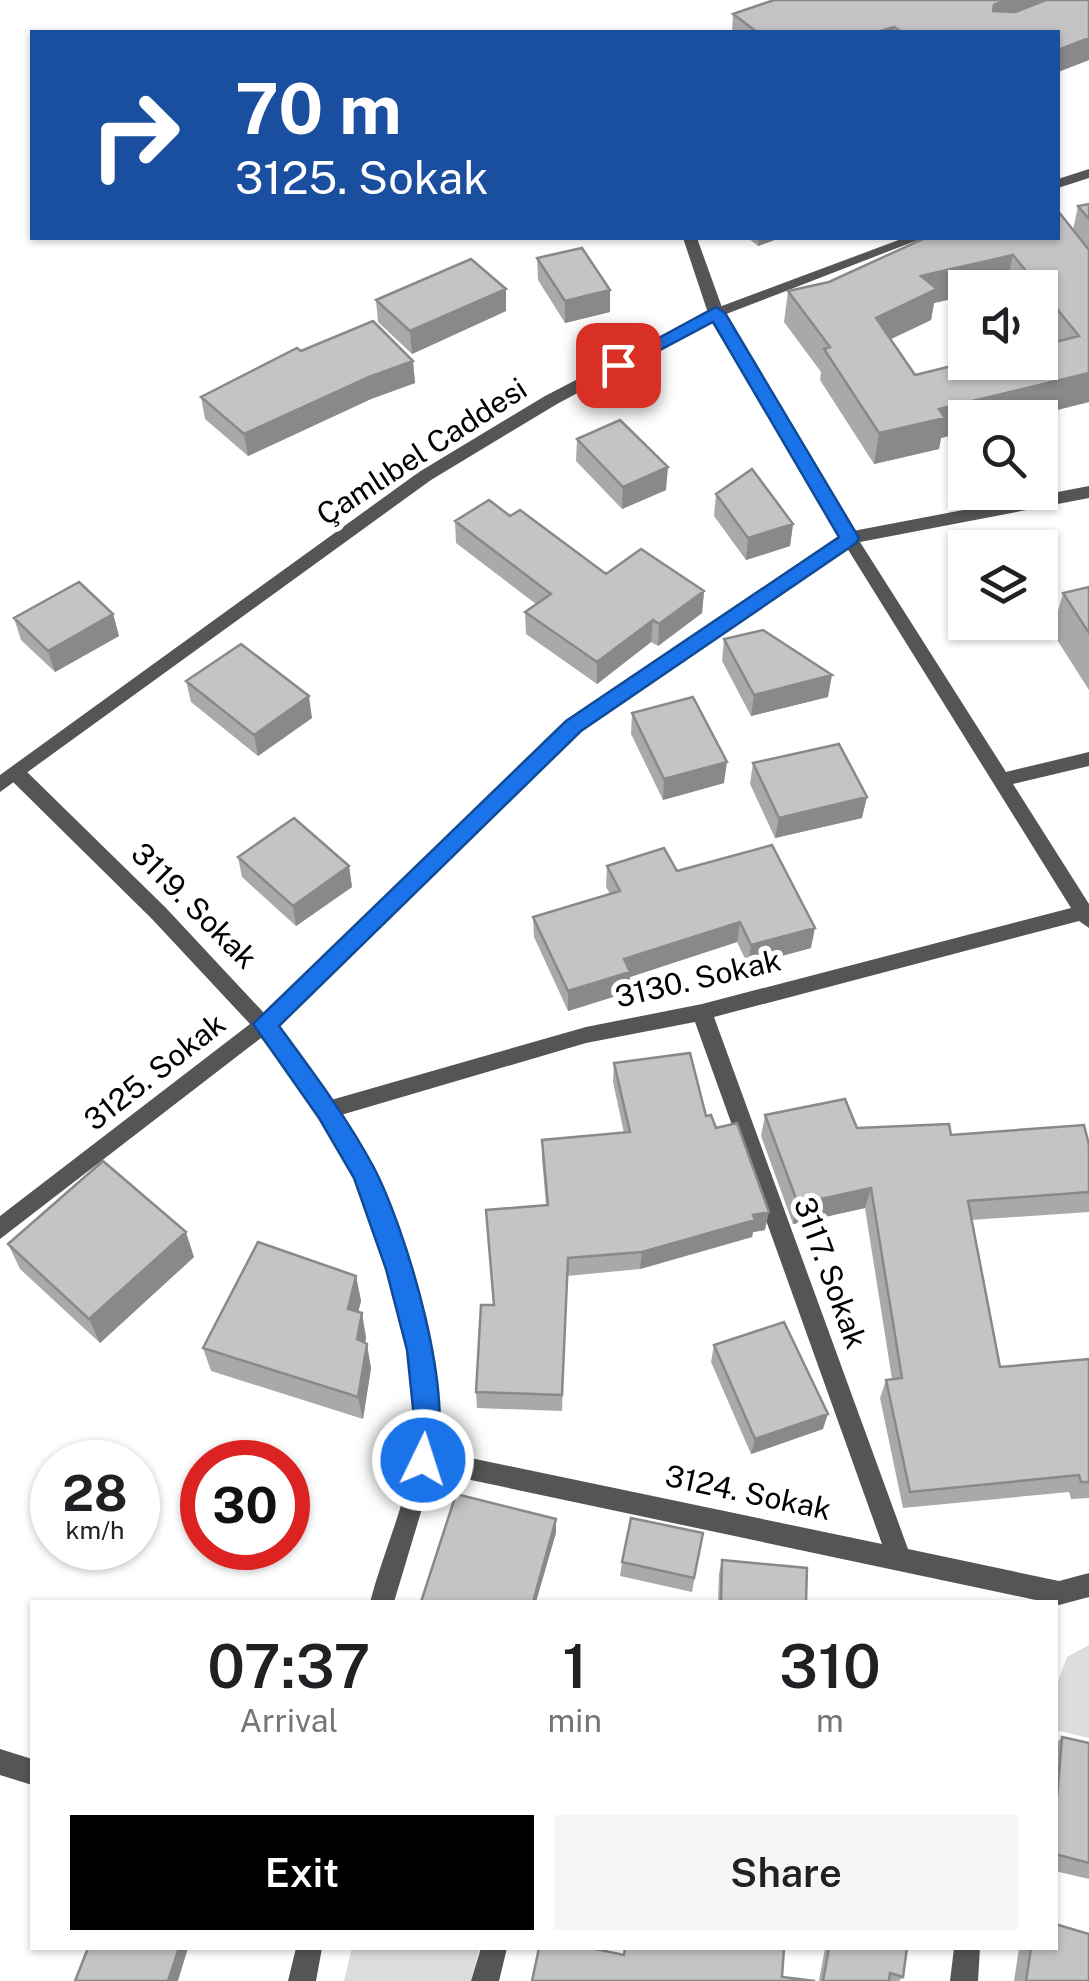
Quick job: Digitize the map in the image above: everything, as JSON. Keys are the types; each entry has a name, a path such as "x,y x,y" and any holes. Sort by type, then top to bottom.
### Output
{"street":[{"path":"1060,183 1089,172"},
{"path":"691,240 716,313 849,538 1087,916"},
{"name":"Çamlıbel Caddesi","path":"8,780 426,476 552,400 716,313 911,240"},
{"path":"849,538 1089,492"},
{"name":"3125. Sokak","path":"0,1229 265,1024 574,726 849,538"},
{"path":"1002,780 1089,759"},
{"name":"3119. Sokak","path":"8,780 265,1024 328,1110 365,1175 403,1285 420,1350 428,1427 423,1460 383,1600"},
{"name":"3130. Sokak","path":"328,1110 586,1036 702,1012 1087,916"},
{"name":"3117. Sokak","path":"702,1012 898,1556"},
{"name":"3124. Sokak","path":"423,1460 898,1556 1057,1600"},
{"path":"1057,1600 1089,1585"},
{"path":"0,1762 30,1771"},
{"path":"302,1981 310,1950"},
{"path":"485,1981 493,1950"},
{"path":"964,1981 967,1950"}],"shaded area":[{"path":"1089,1645 1089,1738 1058,1731 1058,1682 1067,1657"},
{"path":"352,1950 479,1950 471,1981 344,1981"}],"building":[{"path":"774,0 1006,0 994,5 993,11 1015,12 1046,0 1089,0 1089,38 1060,49 1060,30 754,30 733,14"},
{"path":"1089,204 1089,219 1078,206"},
{"path":"1060,214 1089,250 1089,373 976,400 948,400 948,407 939,409 945,418 879,433 824,349 830,347 788,291 829,282 921,240 1060,240"},
{"path":"582,248 610,290 565,301 537,258"},
{"path":"471,259 506,289 410,331 376,300"},
{"path":"373,321 413,361 244,434 201,397 297,348 301,351"},
{"path":"620,420 668,467 623,487 577,439"},
{"path":"752,469 793,524 748,538 716,494"},
{"path":"489,500 510,516 520,510 606,574 641,549 704,591 659,624 653,620 597,662 525,612 551,594 455,521"},
{"path":"79,582 113,614 48,651 14,618"},
{"path":"1089,587 1089,633 1063,593"},
{"path":"763,630 832,675 754,695 724,639"},
{"path":"241,644 309,696 254,735 186,681"},
{"path":"693,697 727,762 664,779 632,713"},
{"path":"839,744 867,797 779,818 753,763"},
{"path":"294,818 349,866 293,906 238,857"},
{"path":"772,845 815,928 751,945 740,922 624,959 630,972 568,991 533,917 620,891 607,866 664,848 677,871"},
{"path":"690,1053 706,1116 711,1115 716,1128 737,1123 769,1212 753,1215 755,1220 642,1252 568,1258 562,1395 476,1392 481,1305 494,1305 486,1210 548,1205 542,1140 630,1132 614,1063"},
{"path":"845,1099 857,1128 949,1124 951,1135 1084,1125 1089,1145 1089,1192 968,1201 1000,1367 1089,1359 1089,1482 1081,1482 1079,1475 910,1492 886,1380 902,1378 871,1188 798,1204 765,1115"},
{"path":"103,1161 186,1232 89,1319 8,1244"},
{"path":"258,1242 356,1276 348,1309 362,1313 357,1339 367,1344 358,1397 203,1348"},
{"path":"784,1322 828,1414 755,1439 714,1345"},
{"path":"456,1494 556,1519 534,1600 422,1600"},
{"path":"631,1518 703,1533 694,1578 622,1562"},
{"path":"722,1560 807,1568 806,1600 721,1600"},
{"path":"1062,1737 1089,1743 1089,1863 1058,1855"},
{"path":"1058,1925 1089,1934 1089,1981 1026,1981 1031,1950 1058,1950"},
{"path":"87,1950 178,1950 168,1981 75,1981"},
{"path":"539,1950 600,1950 624,1955 625,1950 784,1950 782,1977 815,1981 532,1981"},
{"path":"829,1950 907,1950 903,1977 890,1973 889,1981 823,1981"}],"route":[{"path":"423,1460 428,1427 420,1350 398,1269 365,1175 328,1110 265,1024 574,726 849,538 716,313 618,365"}]}
